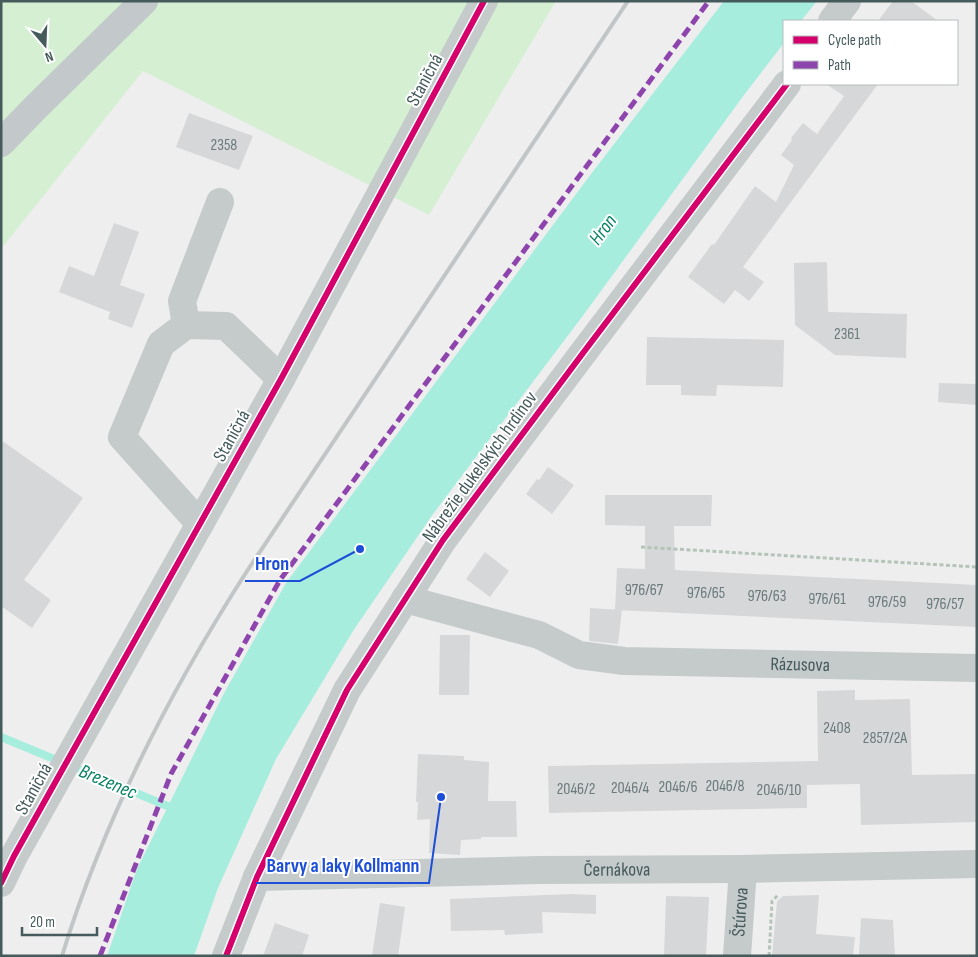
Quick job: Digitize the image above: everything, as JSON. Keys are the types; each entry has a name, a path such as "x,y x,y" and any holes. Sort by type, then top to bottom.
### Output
{"main road":[{"path":"1,143 144,1"}],"street":[{"name":"Staničná","path":"1,883 14,856 281,379 484,1"},
{"path":"833,20 847,1"},
{"name":"Nábrežie dukelských hrdinov","path":"226,956 257,877 347,690 405,599 449,532 786,85"},
{"path":"186,326 182,301 220,202"},
{"path":"200,524 122,437 161,344 186,326 226,326 281,379"},
{"name":"Rázusova","path":"405,599 539,636 579,655 624,661 977,668"},
{"name":"Černákova","path":"257,877 539,870 743,869 977,864"},
{"name":"Štúrova","path":"737,956 743,869"}],"path":[{"path":"641,547 977,567"},
{"path":"769,956 772,901 778,894"}],"shaded area":[{"path":"1,1 556,1 429,215 143,71 1,249"}],"water":[{"path":"724,1 817,1 802,20 783,20 783,44 582,317 433,514 353,631 276,759 218,888 194,956 107,956 137,869 223,695 286,583 591,174"}],"building":[{"path":"893,1 911,1 937,20 879,20"},
{"path":"828,85 877,85 743,267 764,282 749,301 735,290 724,304 688,277 712,244 714,245 755,186 776,202 794,165 781,155 792,140 791,138 803,123 817,134 844,96"},
{"path":"189,113 253,136 239,170 176,147"},
{"path":"114,223 139,232 120,285 145,294 132,328 108,319 110,312 59,292 69,266 94,276"},
{"path":"827,262 828,312 907,314 906,358 835,355 795,325 794,263"},
{"path":"647,337 784,340 783,387 717,385 716,396 681,395 681,385 646,385"},
{"path":"939,383 977,384 977,405 938,402"},
{"path":"1,440 83,498 24,580 51,600 32,628 1,606"},
{"path":"548,467 574,485 552,514 526,494"},
{"path":"605,495 712,495 711,526 674,526 675,570 977,585 977,627 615,610 617,568 645,569 645,526 605,525"},
{"path":"485,552 509,571 490,597 466,579"},
{"path":"590,608 622,610 618,644 589,641"},
{"path":"440,635 470,635 469,695 439,695"},
{"path":"855,690 855,700 910,699 912,775 977,774 977,822 861,825 860,784 807,785 807,808 549,813 548,766 818,761 817,691"},
{"path":"418,754 464,756 464,760 489,762 488,801 516,801 517,837 481,837 481,839 461,840 460,855 429,853 430,819 417,820"},
{"path":"572,894 596,895 596,914 542,912 543,933 505,935 504,930 451,931 450,899"},
{"path":"819,895 816,934 855,937 853,956 772,956 777,901 783,896"},
{"path":"666,896 709,897 706,956 664,956"},
{"path":"380,903 405,907 398,956 372,956"},
{"path":"861,918 893,920 895,956 859,955"},
{"path":"275,923 309,935 302,956 263,956"}],"waterway":[{"name":"Brezenec","path":"1,737 177,810"}],"railway":[{"path":"62,956 98,855 141,757 219,616 247,571 628,1"}],"marked path":[{"path":"100,956 171,774 280,580 709,1"}],"cycle path":[{"path":"1,883 14,856 281,379 484,1"},
{"path":"226,956 257,877 347,690 443,540 786,85"}],"place":[{"name":"Hron","path":"360,549"},
{"name":"Barvy a laky Kollmann","path":"441,797"}]}
